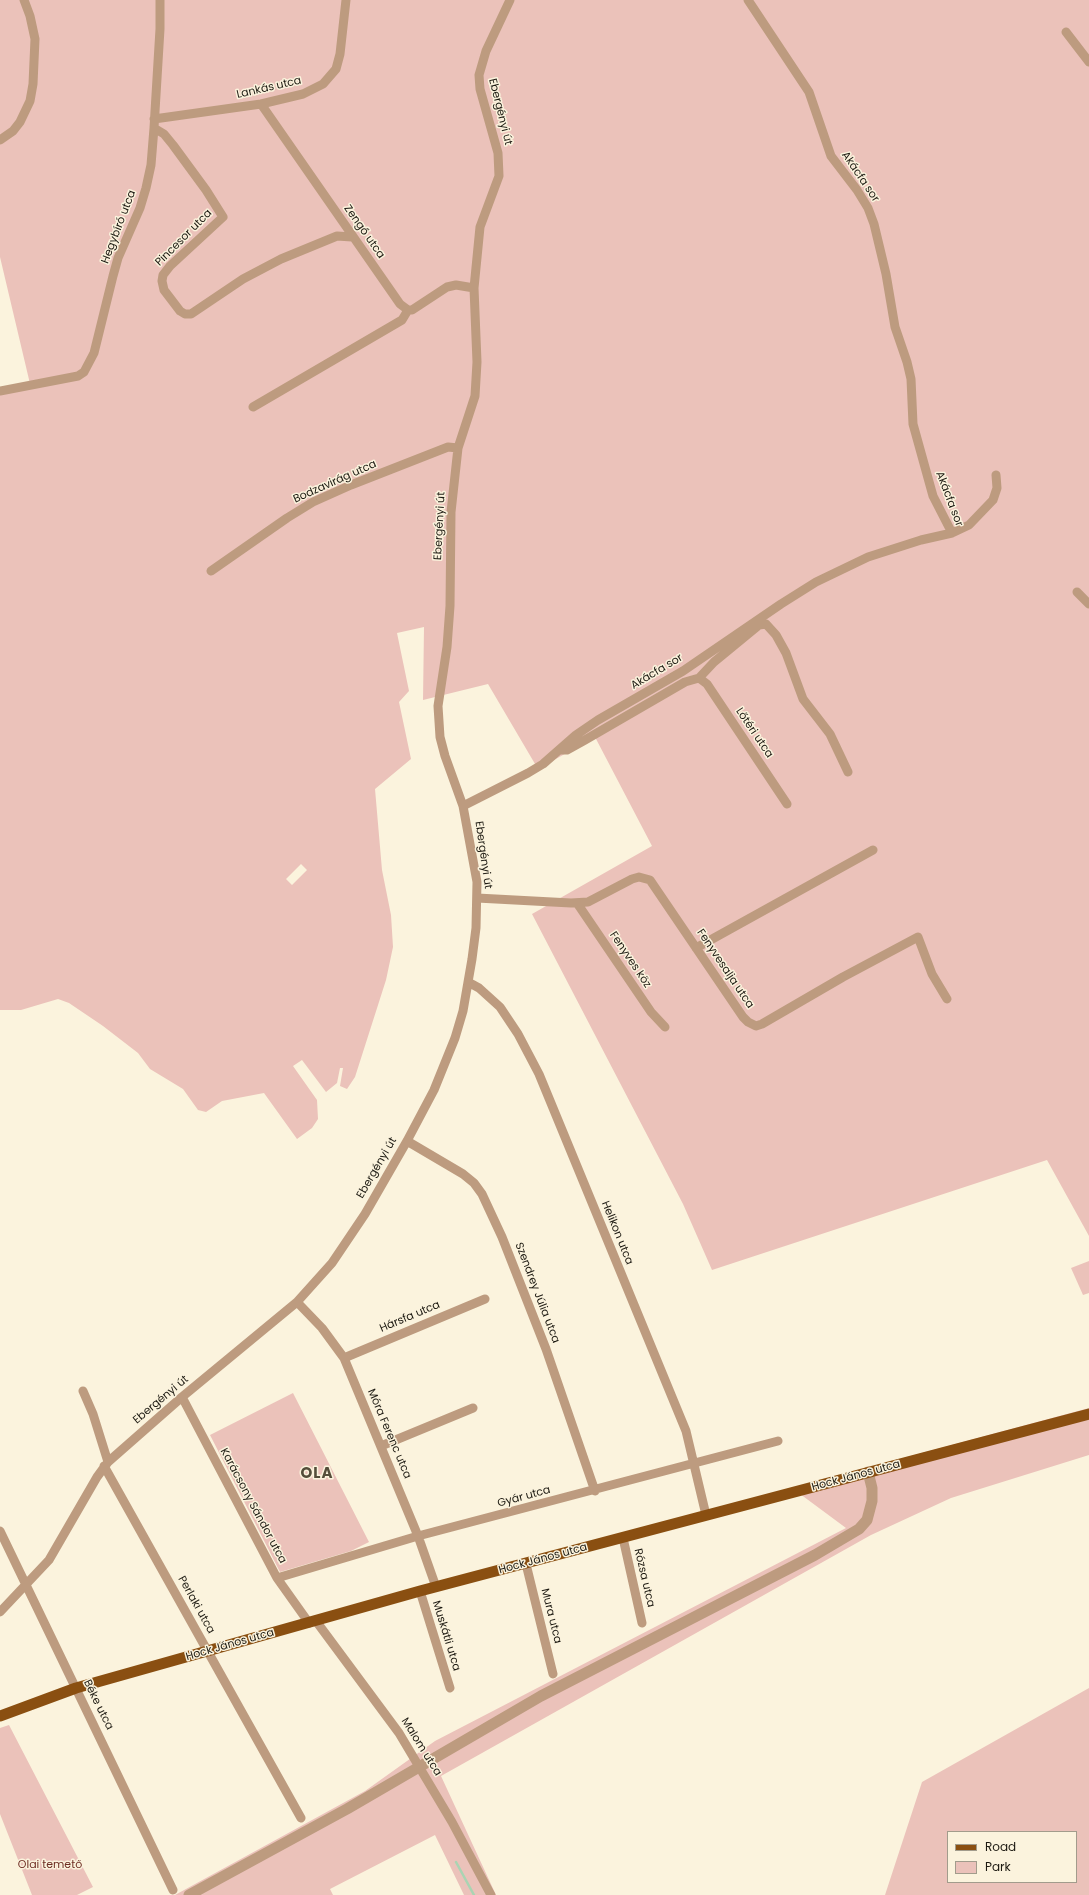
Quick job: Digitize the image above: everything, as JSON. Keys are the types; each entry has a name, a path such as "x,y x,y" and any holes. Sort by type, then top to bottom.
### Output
{"main road":[{"name":"Hock János utca","path":"0,1716 76,1688 420,1592 1089,1414"}],"street":[{"path":"0,140 13,131 20,122 30,101 33,84 35,39 30,16 24,0"},
{"name":"Hegybíró utca","path":"0,390 78,376 89,366 94,353 112,276 118,258 140,208 151,165 160,29 160,0"},
{"name":"Lankás utca","path":"154,124 261,104 308,92 323,84 336,69 340,54 346,0"},
{"name":"Ebergényi út","path":"0,1612 49,1560 106,1464 182,1397 297,1302 332,1263 348,1240 407,1141 434,1090 445,1066 463,1011 476,928 477,898 474,860 463,806 445,756 438,721 438,706 447,647 452,512 458,448 475,396 476,362 474,288 480,227 499,176 498,153 480,89 479,75 486,51 510,0"},
{"name":"Akácfa sor","path":"463,806 543,764 598,720 683,671 781,604 822,579 868,556 921,540 952,533 933,496 913,424 910,374 895,327 886,274 874,224 868,208 857,190 832,156 809,92 748,0"},
{"path":"1066,32 1089,62"},
{"name":"Zengő utca","path":"261,104 352,237 400,304 408,310"},
{"name":"Pincesor utca","path":"154,124 164,134 206,190 223,217 170,266 163,275 162,281 164,290 180,311 185,314 191,314 243,279 281,259 337,236 352,237"},
{"path":"253,406 402,320 408,310 412,310 423,305 447,287 456,285 474,288"},
{"name":"Bodzavirág utca","path":"211,571 287,518 313,502 351,485 448,447 458,448"},
{"path":"952,533 969,525 993,500 996,488 996,475"},
{"path":"1077,592 1089,604"},
{"path":"558,751 567,750 573,747 684,682 699,678 719,657 759,625 766,624 776,635 786,653 802,700 830,734 848,772"},
{"name":"Lőtéri utca","path":"699,678 707,684 787,804"},
{"path":"696,948 872,850"},
{"name":"Fenyvesalja utca","path":"477,898 578,903 595,900 632,878 645,878 655,885 743,1017 748,1022 756,1026 918,937 932,974 947,999"},
{"name":"Fenyves köz","path":"578,903 651,1012 665,1028"},
{"name":"Helikon utca","path":"468,982 479,988 500,1007 518,1034 539,1074 686,1431 706,1515"},
{"name":"Szendrey Júlia utca","path":"407,1141 463,1174 474,1183 484,1198 502,1237 546,1349 595,1491"},
{"name":"Hársfa utca","path":"344,1358 485,1299"},
{"name":"Móra Ferenc utca","path":"297,1302 322,1328 344,1358 418,1536 436,1588"},
{"name":"Perlaki utca","path":"82,1391 93,1414 106,1464 301,1818"},
{"name":"Karácsony Sándor utca","path":"182,1397 277,1578 312,1622"},
{"path":"381,1446 473,1408"},
{"name":"Gyár utca","path":"277,1578 418,1536 694,1465 778,1441"},
{"path":"189,1895 296,1838 541,1696 815,1555 859,1529 866,1520 870,1509 872,1488 868,1472"},
{"name":"Béke utca","path":"0,1531 173,1890"},
{"name":"Rózsa utca","path":"623,1538 642,1623"},
{"name":"Mura utca","path":"526,1564 553,1674"},
{"name":"Muskátli utca","path":"420,1592 450,1688"},
{"name":"Malom utca","path":"312,1622 399,1733 420,1766 464,1843 491,1895"}],"green space":[{"path":"0,0 1089,0 1089,1236 1047,1160 712,1270 683,1204 532,914 652,846 595,737 538,769 488,684 423,700 424,627 397,633 409,691 399,702 411,759 375,789 382,870 391,915 393,947 386,980 355,1077 347,1089 340,1086 343,1068 340,1068 337,1083 326,1092 302,1060 293,1066 317,1100 318,1119 312,1128 297,1139 264,1093 222,1101 206,1112 198,1110 183,1089 150,1069 138,1053 103,1026 69,1003 58,999 21,1010 0,1010 0,394 31,388 0,257","holes":["301,864 307,870 292,885 286,879"]},
{"path":"1089,1261 1089,1293 1083,1295 1071,1268"},
{"path":"293,1393 369,1542 351,1551 280,1572 210,1435"},
{"path":"1089,1408 1089,1455 951,1498 871,1535 441,1776 496,1895 464,1895 435,1835 330,1889 333,1895 175,1895 365,1791 435,1741 846,1528 792,1488"},
{"path":"1089,1688 1089,1895 885,1895 922,1782"},
{"name":"Olai temető","path":"9,1725 93,1887 77,1895 32,1895 0,1814 0,1728"}],"waterway":[{"path":"456,1862 474,1895"}],"district":[{"name":"OLA","path":"317,1474"}]}
